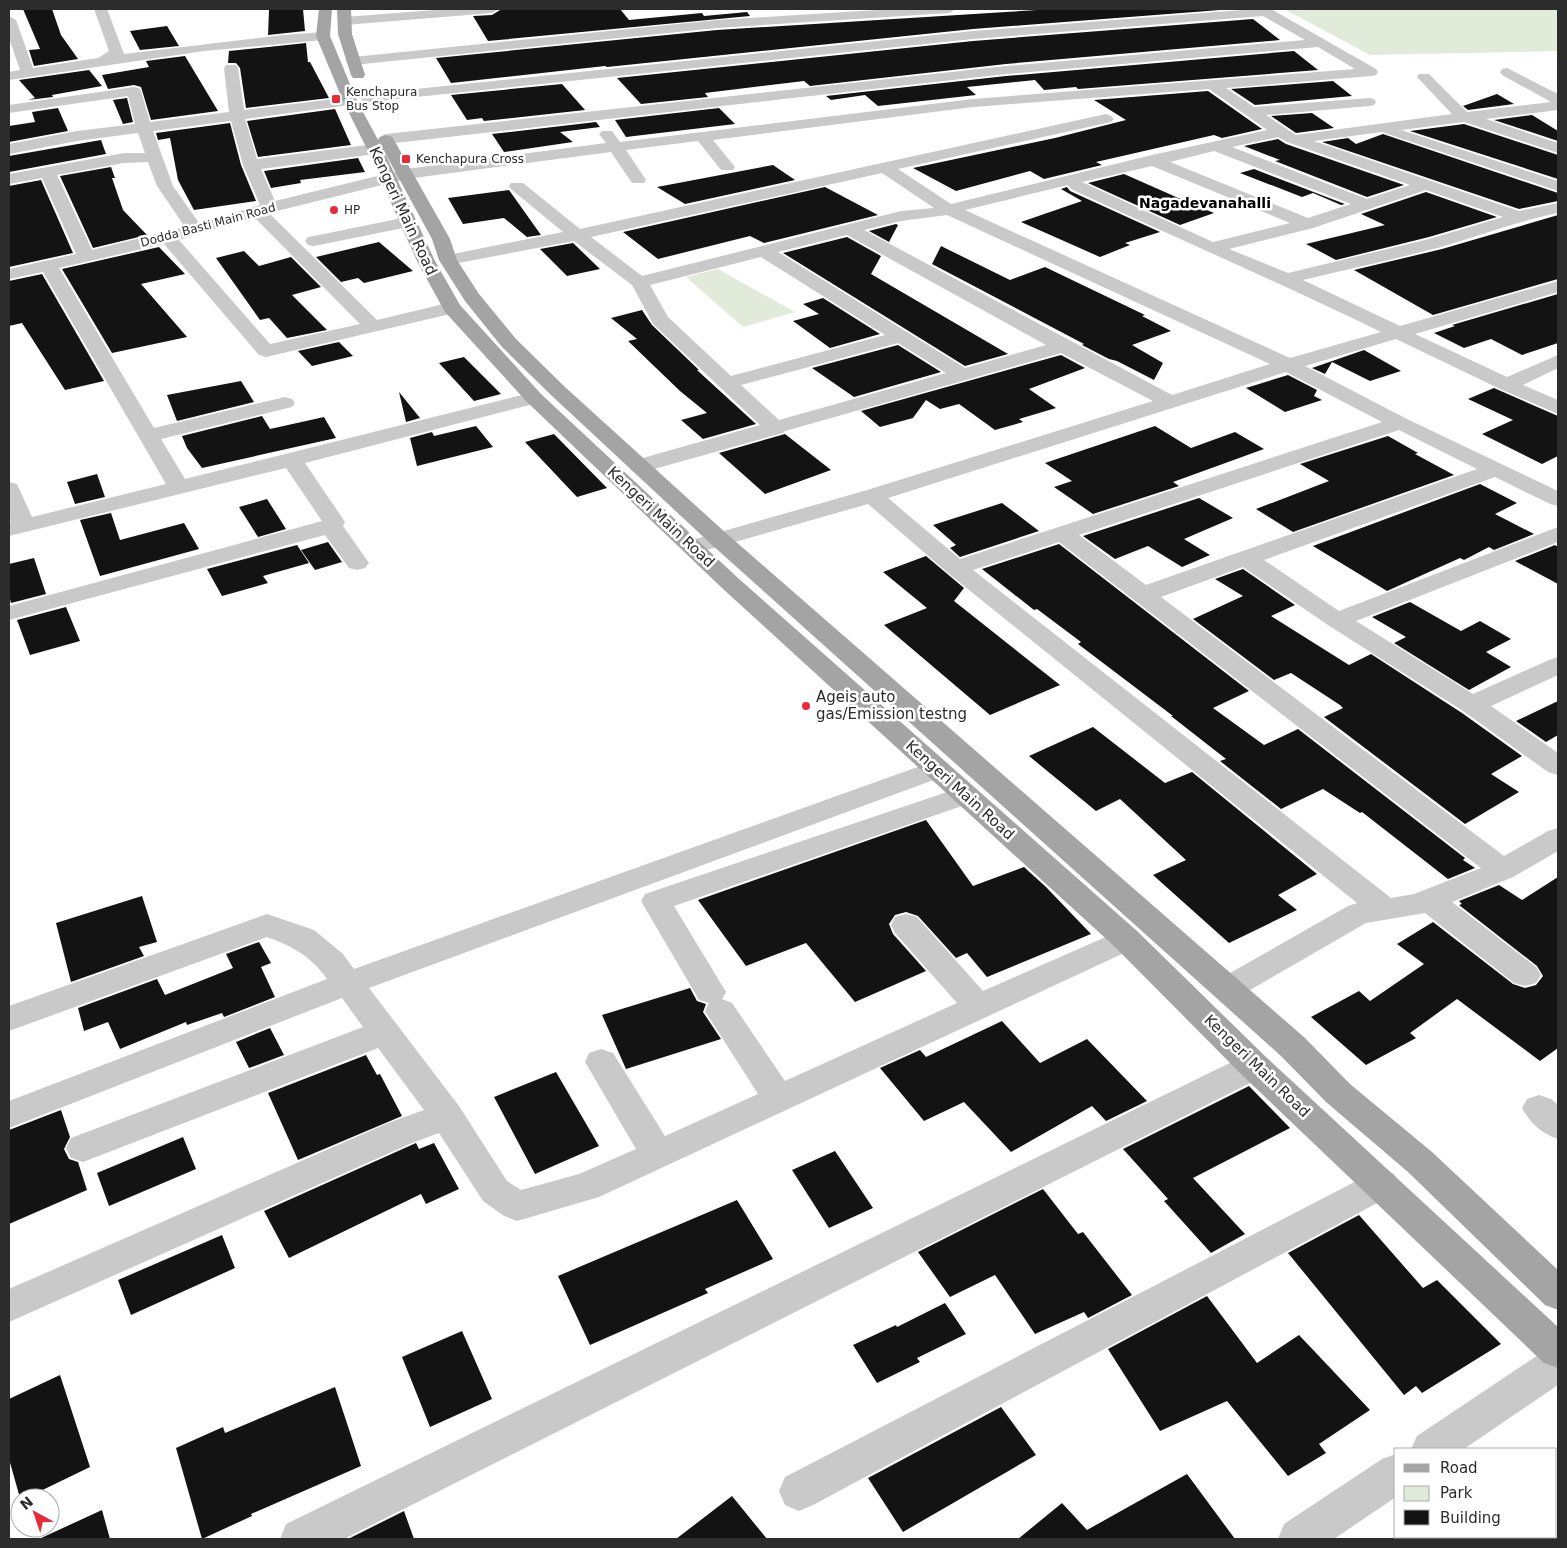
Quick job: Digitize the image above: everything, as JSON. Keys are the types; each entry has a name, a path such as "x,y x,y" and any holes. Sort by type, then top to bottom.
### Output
{"main road":[{"name":"Kengeri Main Road","path":"338,13 323,36 359,99 397,177 441,240 448,260 472,298 509,342 558,392 719,539 1150,918 1227,990 1293,1046 1338,1093 1420,1162 1555,1286"},
{"name":"Kengeri Main Road","path":"338,13 353,61 359,99"},
{"name":"Kengeri Main Road","path":"397,177 407,222 441,291 452,308 534,398 730,583 1126,939 1254,1066 1558,1351"}],"street":[{"path":"100,9 117,53 103,60"},
{"path":"338,13 492,9"},
{"path":"704,9 717,24 750,42"},
{"path":"353,61 717,24 942,9 972,35 1032,97"},
{"path":"9,149 77,136 359,99 972,35 1263,10 1320,43"},
{"path":"9,20 28,73"},
{"path":"9,76 103,60 260,39 323,36"},
{"path":"546,41 638,180"},
{"path":"251,165 380,144 595,114 1006,70 1320,43"},
{"name":"Dodda Basti Main Road","path":"9,274 168,238 263,210 397,177 702,136 1032,97 1214,86 1371,72 1320,43"},
{"path":"231,68 237,116 263,210 373,326"},
{"path":"1507,72 1558,100"},
{"path":"1424,77 1462,116 1558,148"},
{"path":"1214,86 1285,136 1518,216"},
{"path":"844,87 870,115"},
{"path":"9,109 134,92 144,128 165,186 195,229"},
{"path":"1253,112 1369,102"},
{"path":"639,282 902,216 948,209 1214,146 1285,136 1437,122 1462,116 1558,106"},
{"path":"448,260 516,248 1106,119"},
{"path":"1380,128 1558,186"},
{"path":"1519,135 1558,131"},
{"path":"702,136 727,167"},
{"path":"1214,146 1369,205"},
{"path":"9,180 124,158 154,157"},
{"path":"1152,160 1307,224"},
{"path":"884,168 948,209 1288,365 1400,423 1558,499"},
{"path":"48,172 86,257"},
{"path":"1072,179 1076,186 1210,248 1286,279 1506,385 1558,408"},
{"path":"1210,248 1307,224 1425,185"},
{"path":"517,186 639,282 660,320 776,429"},
{"path":"1286,279 1434,243 1502,224 1518,216 1558,208"},
{"path":"314,241 407,222"},
{"path":"849,229 1063,346 1172,403"},
{"path":"168,238 266,351 452,308"},
{"path":"762,250 963,375"},
{"path":"48,265 179,488"},
{"path":"693,547 872,496 1288,365 1558,286"},
{"path":"726,383 902,336"},
{"path":"640,466 776,429 1063,346"},
{"path":"1506,385 1558,361"},
{"path":"9,489 16,527 292,460 534,398"},
{"path":"148,436 285,403"},
{"path":"956,568 1400,423"},
{"path":"9,614 331,526 334,522 292,460"},
{"path":"1142,595 1496,469"},
{"path":"872,496 956,568 1385,909"},
{"path":"331,526 357,563"},
{"path":"1062,532 1503,870"},
{"path":"1337,620 1558,534"},
{"path":"1246,558 1337,620 1472,705 1558,766"},
{"path":"1472,705 1558,665"},
{"path":"9,1116 348,983 937,769"},
{"path":"779,1099 716,1002 656,901 966,795"},
{"path":"1227,990 1359,913 1419,904 1503,870 1558,838"},
{"path":"1429,900 1525,975"},
{"path":"9,1019 267,925 303,938 332,962 348,983 447,1116 495,1191 517,1206 587,1187 1126,939"},
{"path":"906,925 979,1006"},
{"path":"83,1148 385,1032"},
{"path":"601,1062 658,1155"},
{"path":"301,1539 1254,1066"},
{"path":"9,1306 400,1133 447,1116"},
{"path":"799,1491 1382,1184"},
{"path":"1432,1448 1558,1363"},
{"path":"1299,1539 1394,1474"}],"green space":[{"path":"1284,9 1558,9 1558,51 1370,55"},
{"path":"718,269 795,312 743,327 686,277"}],"building":[{"path":"23,9 52,9 61,35 78,59 34,66 29,50 40,49"},
{"path":"303,9 305,31 268,35 269,10"},
{"path":"620,9 629,20 702,13 704,16 747,12 750,16 488,41 473,16 492,15 500,10"},
{"path":"1054,9 1233,9 973,29 451,83 436,58 717,30"},
{"path":"1253,19 1280,40 1006,64 810,86 804,81 705,93 708,97 641,104 617,78 973,41"},
{"path":"167,26 179,46 140,50 130,31"},
{"path":"306,43 308,62 310,62 329,98 246,108 240,68 236,63 228,63 229,51"},
{"path":"1294,51 1318,70 1078,89 1076,87 1044,90 1035,80 967,87 976,95 878,106 865,95 831,100 826,96 1006,76"},
{"path":"185,56 218,111 151,120 141,87 134,85 108,89 102,75 149,67 146,61"},
{"path":"89,70 102,86 52,95 53,97 28,100 35,98 19,80"},
{"path":"1333,81 1352,96 1255,105 1231,89"},
{"path":"562,84 585,110 484,121 482,118 467,120 451,95"},
{"path":"1208,91 1262,129 1222,138 1214,135 1096,162 1102,165 1044,179 1030,171 956,191 913,168 1055,138 1126,120 1094,100"},
{"path":"1497,94 1514,104 1468,110 1463,106"},
{"path":"127,98 133,122 123,124 113,100"},
{"path":"58,108 68,131 9,142 9,126 35,122 32,112"},
{"path":"719,108 735,124 626,137 615,120"},
{"path":"335,109 351,145 258,157 247,121"},
{"path":"1312,113 1334,128 1296,133 1271,116"},
{"path":"1532,115 1558,131 1558,141 1494,120"},
{"path":"596,122 600,127 560,132 573,142 504,152 492,134"},
{"path":"230,123 241,165 256,201 194,210 178,180 170,138 158,140 156,133"},
{"path":"1464,124 1558,155 1558,179 1410,131"},
{"path":"1383,134 1558,193 1558,201 1519,209 1322,142 1348,138 1356,144"},
{"path":"1278,139 1286,144 1404,185 1367,197 1275,161 1280,160 1244,146"},
{"path":"101,140 106,154 9,172 9,156"},
{"path":"358,158 365,172 300,180 301,183 271,188 264,171"},
{"path":"773,165 795,180 685,204 657,187"},
{"path":"111,167 115,178 112,178 123,210 147,235 93,248 60,176"},
{"path":"1254,169 1345,204 1341,205 1313,193 1302,197 1240,173"},
{"path":"1124,174 1214,213 1180,225 1088,183"},
{"path":"41,180 73,253 9,267 9,186"},
{"path":"825,187 878,215 764,243 750,236 658,259 623,232"},
{"path":"1067,187 1070,191 1160,232 1125,243 1130,245 1100,257 1021,222 1082,201 1061,189"},
{"path":"509,190 541,235 527,237 504,218 463,224 448,198"},
{"path":"1426,192 1497,217 1429,237 1336,260 1306,244 1385,225 1361,214"},
{"path":"1558,215 1558,279 1433,315 1354,270 1442,249"},
{"path":"898,225 889,242 869,231"},
{"path":"847,237 881,256 871,274 1008,354 965,366 783,253"},
{"path":"379,242 413,271 364,283 358,278 341,282 316,257"},
{"path":"573,243 600,269 567,276 540,249"},
{"path":"941,246 1010,280 1045,267 1145,315 1142,316 1171,331 1132,345 1163,363 1154,380 1082,345 1084,344 932,264"},
{"path":"159,247 185,274 141,284 187,337 112,353 62,269"},
{"path":"244,251 259,266 291,257 321,287 292,295 327,330 287,338 269,318 260,320 216,258"},
{"path":"42,274 104,381 65,390 22,323 9,326 9,281"},
{"path":"1558,294 1558,343 1522,355 1491,339 1464,348 1434,333 1455,326 1452,325"},
{"path":"823,298 880,334 830,348 793,321 819,314 803,304"},
{"path":"642,310 652,325 699,370 697,370 756,424 703,439 681,420 707,413 680,391 628,341 637,339 611,318"},
{"path":"339,342 353,356 312,366 298,351"},
{"path":"898,345 941,372 854,397 812,368"},
{"path":"1364,350 1401,371 1370,381 1332,362 1325,374 1312,368"},
{"path":"1061,355 1085,368 1029,389 1056,408 1019,419 1023,422 995,430 959,404 940,409 926,400 913,418 880,427 861,411"},
{"path":"464,357 501,394 474,401 439,363"},
{"path":"1288,375 1317,390 1314,396 1322,400 1285,412 1246,388"},
{"path":"241,381 254,402 177,421 167,395"},
{"path":"1494,388 1558,416 1558,456 1542,464 1482,434 1513,420 1468,399"},
{"path":"399,392 420,418 406,422"},
{"path":"262,416 270,429 324,417 336,438 202,468 187,448 182,436"},
{"path":"476,426 493,447 417,466 410,438 432,432 434,436"},
{"path":"1155,426 1191,448 1235,432 1264,449 1173,482 1179,486 1093,514 1054,487 1072,481 1045,463"},
{"path":"554,434 607,488 577,497 525,442"},
{"path":"785,434 831,470 765,494 719,453"},
{"path":"1388,436 1418,453 1415,454 1454,475 1293,532 1256,509 1329,481 1300,464"},
{"path":"97,474 105,497 75,504 67,482"},
{"path":"1480,484 1517,503 1495,514 1534,534 1494,550 1489,547 1464,560 1460,558 1387,591 1313,546"},
{"path":"1199,498 1233,518 1184,539 1210,555 1182,567 1148,546 1115,559 1083,536"},
{"path":"267,499 286,529 258,537 239,507"},
{"path":"1002,503 1039,531 960,557 950,548 956,545 933,525"},
{"path":"111,513 120,540 184,523 199,549 100,576 80,520"},
{"path":"328,542 342,562 315,570 301,550"},
{"path":"1059,544 1249,691 1213,708 1264,745 1298,729 1465,858 1463,860 1475,868 1448,879 1362,812 1360,813 1323,789 1281,809 1220,761 1226,759 1078,644 1081,642 1037,609 1034,610 982,569"},
{"path":"297,545 309,563 263,576 268,583 222,596 207,569"},
{"path":"1555,545 1558,547 1558,584 1515,561"},
{"path":"926,556 964,588 954,601 1060,685 990,715 884,625 927,608 883,572"},
{"path":"34,558 46,594 11,603 9,596 9,564"},
{"path":"1243,569 1295,605 1271,616 1349,665 1371,654 1462,713 1522,756 1491,774 1519,792 1465,824 1324,717 1343,708 1340,705 1291,673 1274,680 1193,619 1243,596 1215,579"},
{"path":"1410,602 1461,631 1480,621 1511,639 1486,652 1511,667 1469,690 1394,643 1406,637 1372,617"},
{"path":"66,607 80,641 30,655 17,620"},
{"path":"1558,701 1558,735 1546,742 1516,721"},
{"path":"1093,727 1165,783 1192,772 1317,874 1278,895 1297,910 1229,943 1153,875 1186,860 1120,799 1096,811 1029,756"},
{"path":"926,820 973,886 1024,867 1091,934 987,977 967,953 956,958 918,916 906,912 895,915 889,924 893,934 926,971 855,1002 806,943 746,966 698,900"},
{"path":"1558,877 1558,1048 1540,1061 1457,999 1410,1033 1416,1038 1366,1065 1311,1017 1359,991 1370,1001 1424,964 1397,944 1433,922 1513,984 1525,988 1536,985 1543,976 1537,966 1459,905 1462,904 1459,901 1499,885 1522,900"},
{"path":"142,896 157,942 139,947 144,956 71,982 56,923"},
{"path":"259,942 271,963 261,967 275,997 224,1017 222,1013 187,1025 186,1022 120,1049 108,1022 84,1031 78,1008 157,979 165,995 233,968 226,954"},
{"path":"690,988 697,1001 706,1004 703,1012 721,1039 626,1069 602,1015"},
{"path":"1002,1021 1040,1063 1087,1039 1147,1101 1106,1121 1092,1106 1011,1152 964,1102 924,1121 880,1068 920,1050 926,1057"},
{"path":"270,1028 284,1055 249,1068 236,1042"},
{"path":"366,1055 377,1075 380,1074 402,1116 298,1160 268,1093"},
{"path":"556,1072 599,1146 535,1174 494,1097"},
{"path":"1249,1086 1290,1128 1193,1178 1245,1234 1211,1253 1164,1201 1168,1199 1123,1149"},
{"path":"61,1110 70,1137 64,1149 69,1159 78,1162 87,1190 9,1224 9,1130"},
{"path":"183,1137 196,1169 109,1206 97,1173"},
{"path":"416,1143 419,1149 434,1143 459,1189 426,1204 421,1194 289,1258 264,1211"},
{"path":"835,1151 873,1208 829,1228 792,1170"},
{"path":"1043,1189 1078,1234 1083,1232 1132,1295 1088,1318 1084,1312 1035,1334 995,1275 950,1297 918,1252"},
{"path":"737,1200 773,1259 705,1289 708,1293 590,1345 558,1276"},
{"path":"1359,1215 1423,1288 1437,1280 1501,1344 1422,1393 1416,1386 1404,1395 1288,1253"},
{"path":"222,1235 235,1268 131,1315 118,1280"},
{"path":"1207,1296 1257,1363 1299,1335 1370,1410 1319,1444 1326,1453 1288,1476 1227,1401 1160,1431 1108,1349"},
{"path":"945,1303 966,1334 917,1358 920,1362 877,1383 853,1345 896,1325 897,1327"},
{"path":"462,1331 492,1399 430,1427 402,1357"},
{"path":"60,1375 90,1467 47,1488 17,1488 9,1459 9,1399"},
{"path":"335,1387 361,1466 251,1514 252,1516 202,1539 176,1448 223,1427 225,1433"},
{"path":"1001,1407 1036,1455 903,1532 868,1478"},
{"path":"1187,1474 1235,1539 1018,1539 1062,1503 1087,1530"},
{"path":"732,1496 767,1539 676,1539"},
{"path":"102,1510 110,1539 39,1539 60,1538 60,1529"},
{"path":"404,1511 414,1539 348,1539"}],"place":[{"name":"Kenchapura Bus Stop","path":"336,99"},
{"name":"Kenchapura Cross","path":"406,159"},
{"name":"HP","path":"334,210"},
{"name":"Ageis auto gas/Emission testng","path":"806,706"}],"district":[{"name":"Nagadevanahalli","path":"1205,203"}]}
